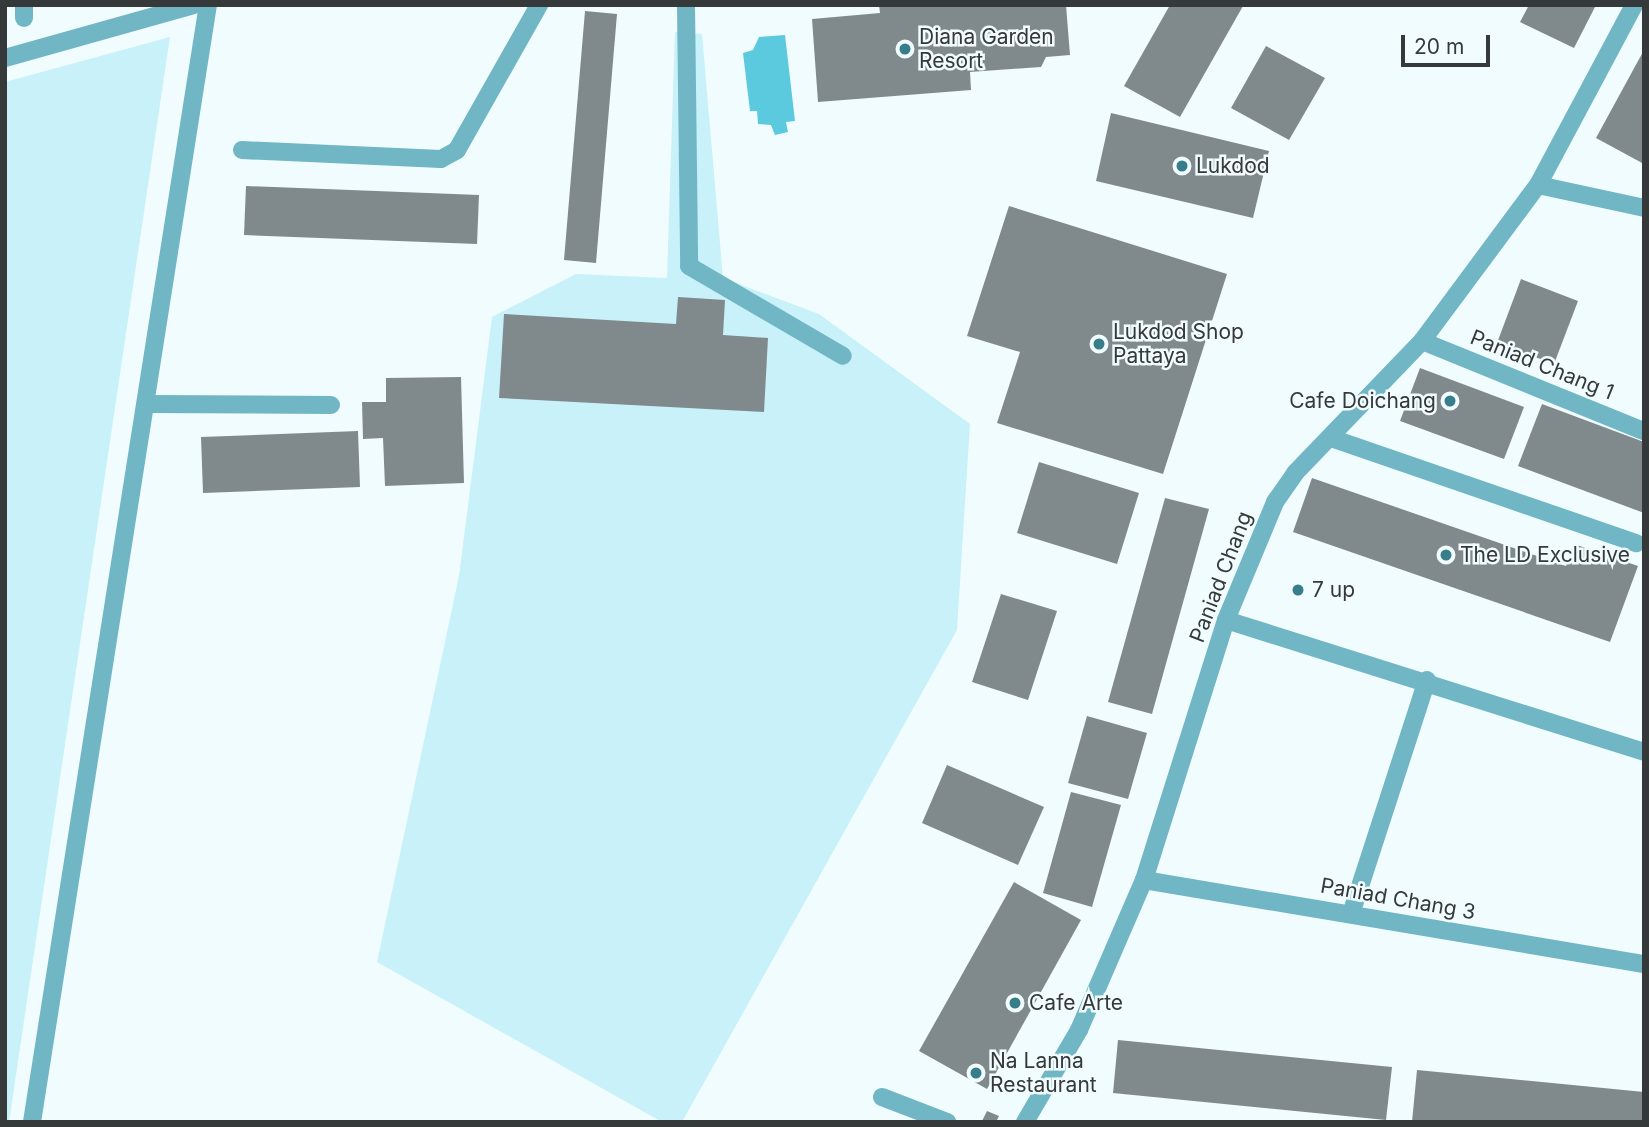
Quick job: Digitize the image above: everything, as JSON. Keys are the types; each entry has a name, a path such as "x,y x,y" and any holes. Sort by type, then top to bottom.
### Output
{"street":[{"path":"5,58 194,5"},
{"path":"32,1122 208,5"},
{"path":"242,149 441,159 457,150 539,5"},
{"path":"686,5 689,266 843,356"},
{"name":"Paniad Chang","path":"1025,1122 1079,1030 1144,880 1226,621 1275,502 1295,473 1422,341 1538,185 1634,5"},
{"path":"1538,185 1644,208"},
{"name":"Paniad Chang 1","path":"1422,341 1644,430"},
{"path":"146,404 331,405"},
{"path":"1331,438 1636,543"},
{"path":"1226,621 1427,680 1643,748"},
{"path":"1351,914 1427,680"},
{"name":"Paniad Chang 3","path":"1144,880 1644,964"},
{"path":"881,1097 947,1122"}],"shaded area":[{"path":"675,32 702,34 723,278 819,314 970,424 957,630 682,1122 662,1122 377,962 459,576 492,317 576,274 667,278"},
{"path":"170,37 9,1122 5,1122 5,82"}],"water":[{"path":"785,35 795,121 786,122 788,132 775,135 771,125 758,124 757,111 750,111 743,53 753,50 759,37"}],"building":[{"path":"879,5 1066,5 1070,55 1046,57 1041,67 970,72 971,90 818,102 812,19 880,13"},
{"path":"1170,5 1243,6 1180,117 1124,86"},
{"path":"1529,5 1596,5 1574,48 1520,22"},
{"path":"585,11 617,14 596,263 564,260"},
{"path":"1266,46 1325,78 1289,140 1231,108"},
{"path":"1644,50 1644,164 1596,138"},
{"name":"Lukdod","path":"1111,113 1269,151 1253,218 1096,181"},
{"path":"246,186 479,195 477,244 244,235"},
{"name":"Lukdod Shop Pattaya","path":"1009,206 1227,274 1163,474 997,423 1020,352 967,336"},
{"path":"1521,279 1578,301 1554,364 1497,343"},
{"path":"678,297 725,300 723,335 768,338 764,412 499,398 504,314 676,324"},
{"path":"1420,368 1524,407 1504,459 1400,421"},
{"path":"461,377 464,483 385,486 383,438 363,439 362,402 386,402 386,378"},
{"path":"1542,404 1644,442 1644,513 1518,466"},
{"path":"358,431 360,487 203,493 201,437"},
{"path":"1039,462 1139,493 1117,564 1017,533"},
{"name":"The LD Exclusive","path":"1312,478 1566,566 1574,544 1638,566 1610,642 1293,532"},
{"path":"1165,498 1209,509 1152,714 1108,702"},
{"path":"1001,594 1057,611 1028,700 972,682"},
{"path":"1087,716 1147,733 1128,799 1068,783"},
{"path":"947,765 1044,807 1018,865 922,823"},
{"path":"1071,792 1121,805 1092,907 1043,893"},
{"path":"1014,882 1081,920 987,1089 919,1051"},
{"path":"1118,1040 1392,1067 1386,1120 1113,1093"},
{"path":"1417,1070 1644,1092 1644,1122 1412,1122"},
{"path":"987,1111 999,1116 996,1122 982,1121"}],"place":[{"name":"Diana Garden Resort","path":"905,49"},
{"name":"Lukdod","path":"1182,166"},
{"name":"Lukdod Shop Pattaya","path":"1099,344"},
{"name":"Cafe Doichang","path":"1450,401"},
{"name":"The LD Exclusive","path":"1446,555"},
{"name":"7 up","path":"1298,590"},
{"name":"Cafe Arte","path":"1015,1003"},
{"name":"Na Lanna Restaurant","path":"976,1073"}]}
